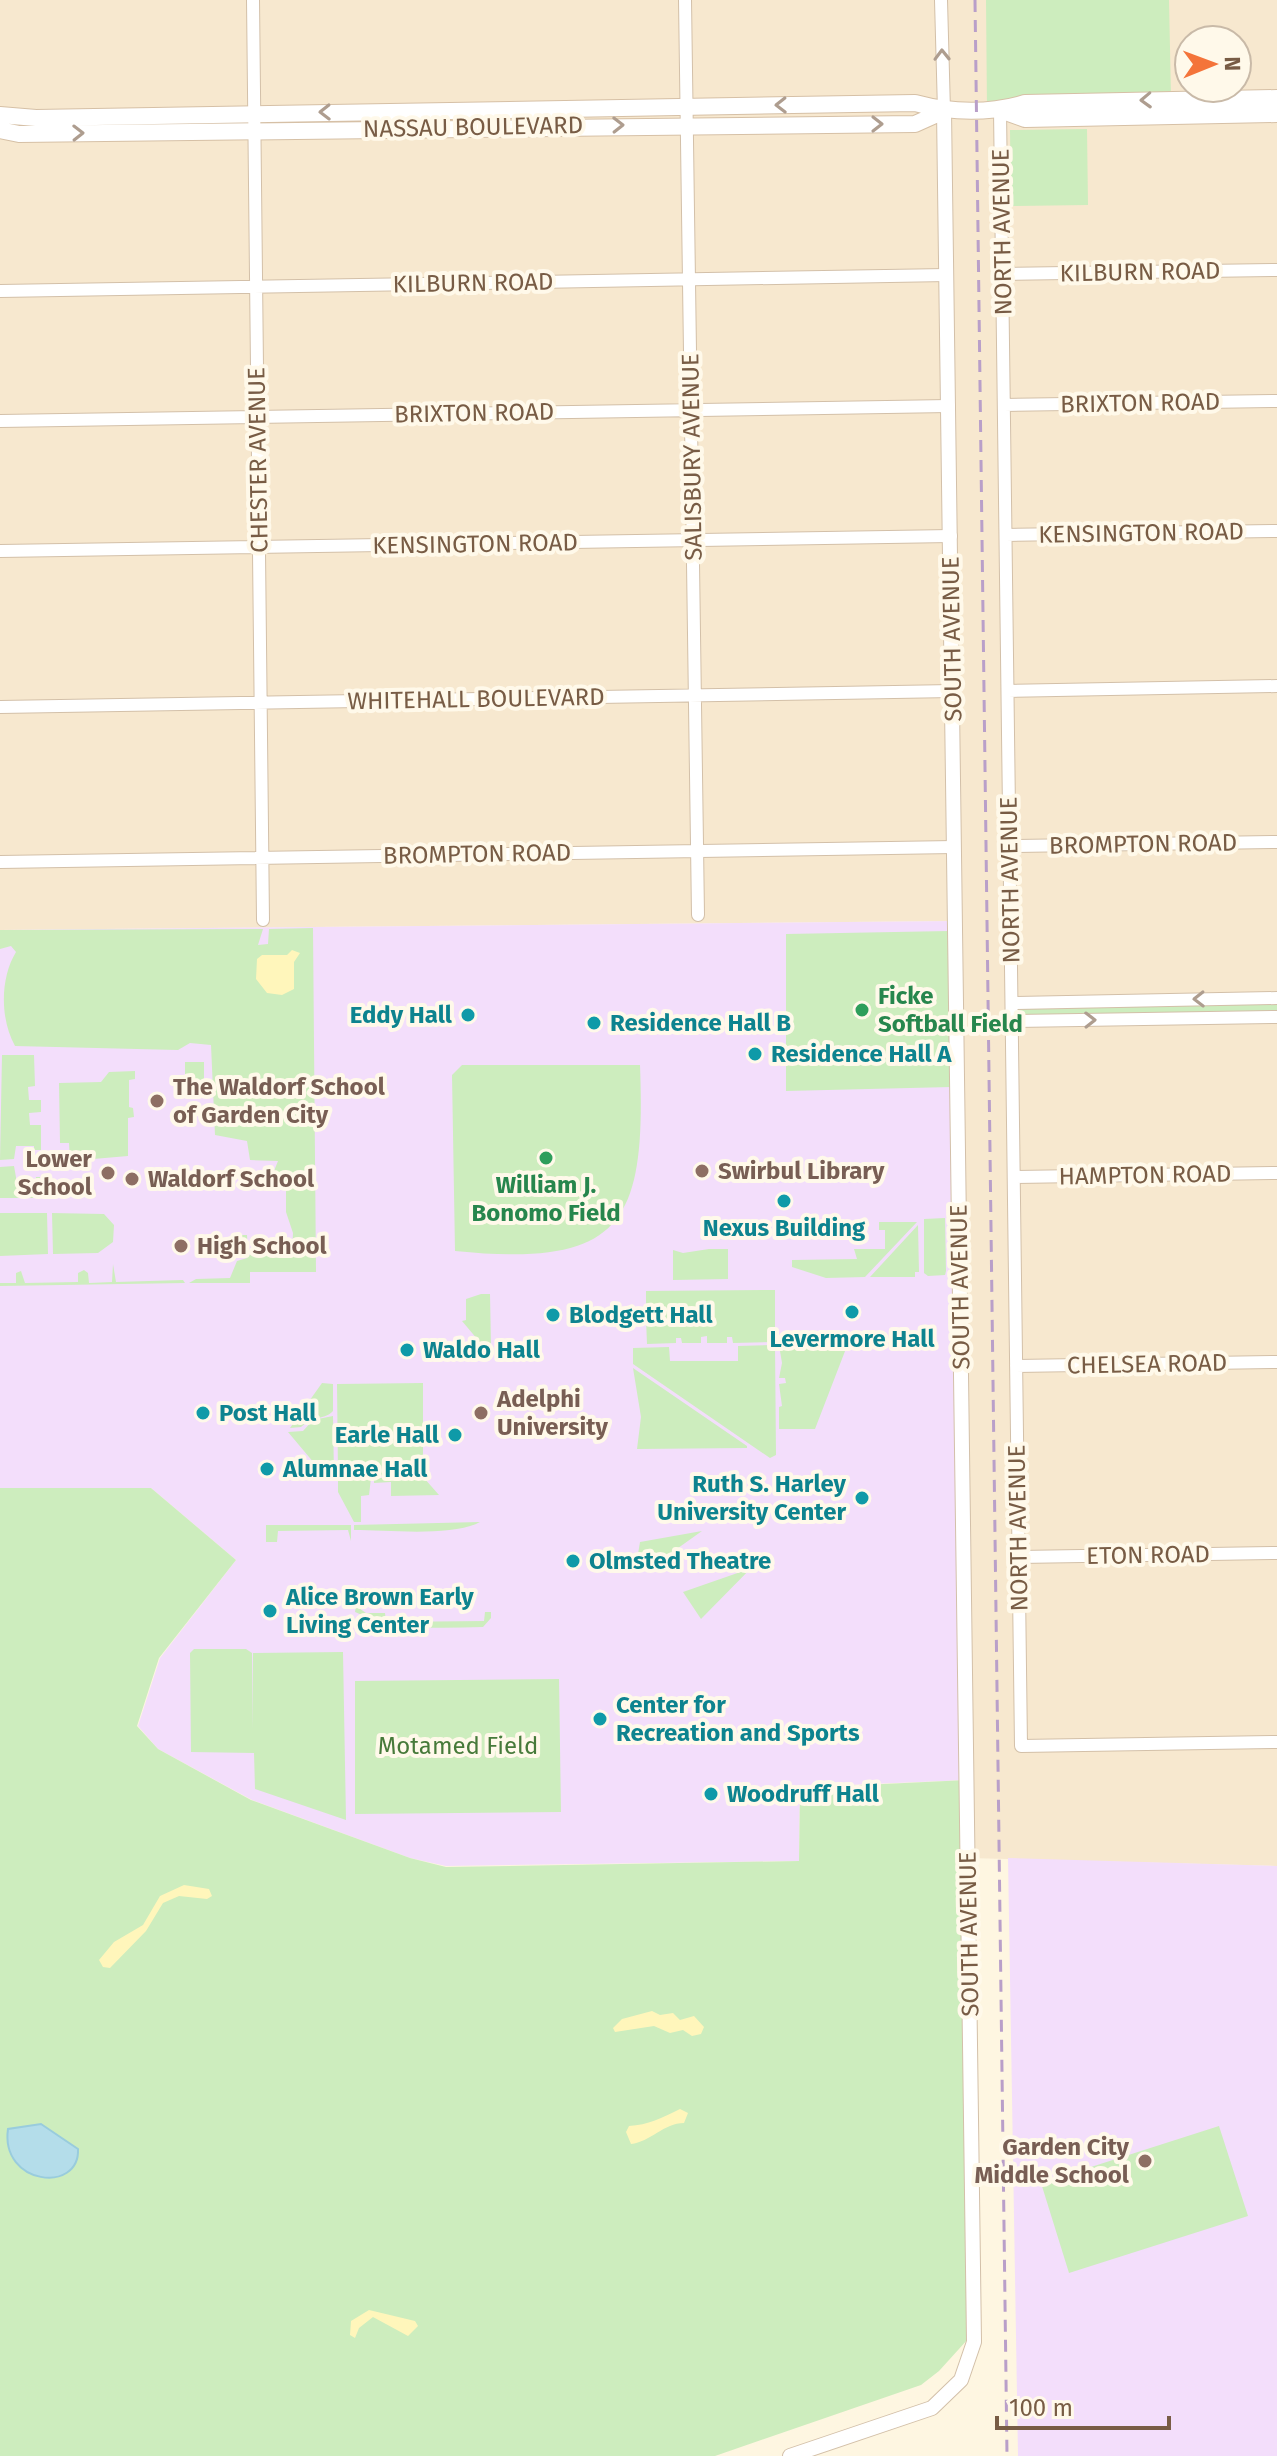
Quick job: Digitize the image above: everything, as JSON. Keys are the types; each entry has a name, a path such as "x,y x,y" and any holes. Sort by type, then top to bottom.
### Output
{"main road":[{"name":"NASSAU BOULEVARD","path":"0,130 19,134 687,106 915,103 944,111 1000,110 1025,103 1277,98"},
{"name":"NASSAU BOULEVARD","path":"1000,110 1025,119 1277,114"},
{"name":"NASSAU BOULEVARD","path":"0,115 254,122 915,124 944,111"}],"street":[{"name":"CHESTER AVENUE","path":"253,0 263,920"},
{"name":"SALISBURY AVENUE","path":"685,0 698,915"},
{"name":"SOUTH AVENUE","path":"790,2456 932,2408 961,2380 974,2342 951,536 941,0"},
{"name":"NORTH AVENUE","path":"1000,110 1021,1746 1277,1742"},
{"name":"KILBURN ROAD","path":"1002,274 1277,270"},
{"name":"KILBURN ROAD","path":"0,291 947,275"},
{"name":"BRIXTON ROAD","path":"1004,405 1277,401"},
{"name":"BRIXTON ROAD","path":"0,421 949,406"},
{"name":"KENSINGTON ROAD","path":"1006,535 1277,531"},
{"name":"KENSINGTON ROAD","path":"0,551 951,536"},
{"path":"1008,691 1277,686"},
{"name":"WHITEHALL BOULEVARD","path":"0,707 953,691"},
{"name":"BROMPTON ROAD","path":"1010,846 1277,842"},
{"name":"BROMPTON ROAD","path":"0,862 954,847"},
{"path":"1012,1003 1277,998"},
{"path":"1164,1000 1164,1019"},
{"path":"1012,1021 1277,1017"},
{"name":"HAMPTON ROAD","path":"1014,1177 1277,1173"},
{"name":"CHELSEA ROAD","path":"1016,1366 1277,1362"},
{"name":"ETON ROAD","path":"1019,1557 1277,1553"}],"shaded area":[{"path":"0,0 1277,0 1277,1866 967,1858 953,921 0,930"},
{"name":"Adelphi University","path":"955,921 967,1780 800,1787 799,1861 446,1866 410,1858 252,1800 158,1749 138,1726 160,1658 236,1560 151,1488 0,1488 0,930"},
{"name":"Garden City Middle School","path":"1008,1858 1277,1866 1277,2456 1018,2456"}],"green space":[{"path":"986,0 1169,0 1173,104 1253,104 1253,98 1277,98 1277,115 987,110"},
{"path":"1087,129 1088,205 1011,206 1010,130"},
{"path":"313,928 316,1272 250,1272 250,1283 189,1283 196,1279 230,1278 237,1261 247,1258 231,1255 234,1235 247,1235 248,1257 251,1253 278,1257 292,1251 293,1233 286,1212 286,1183 274,1171 278,1161 250,1160 247,1141 215,1135 211,1045 190,1043 178,1050 15,1046 7,1024 4,999 7,974 16,952 11,946 0,949 0,930 263,929 258,945 268,944 269,929"},
{"path":"949,931 951,1087 786,1091 786,934"},
{"path":"1277,1000 1277,1015 1014,1019 1013,1004"},
{"path":"2,1055 34,1055 35,1086 28,1087 29,1100 41,1100 41,1112 29,1113 30,1125 41,1125 41,1150 34,1150 34,1146 16,1146 14,1159 0,1160"},
{"path":"185,1062 204,1062 204,1098 185,1098"},
{"name":"William J. Bonomo Field","path":"462,1065 640,1065 641,1119 637,1163 628,1198 613,1224 589,1241 556,1251 511,1254 455,1251 452,1075"},
{"path":"135,1071 135,1079 129,1080 129,1107 133,1108 134,1117 128,1118 128,1156 70,1161 69,1143 60,1143 59,1083 101,1082 109,1072"},
{"path":"14,1166 17,1183 35,1183 36,1177 40,1177 40,1198 0,1198 0,1167"},
{"path":"0,1213 47,1213 48,1254 0,1256"},
{"path":"52,1213 104,1214 114,1225 113,1242 98,1253 53,1254"},
{"path":"945,1218 945,1275 928,1276 924,1273 924,1219"},
{"path":"879,1222 917,1222 865,1277 826,1278 792,1267 792,1260 857,1259 854,1249 885,1249 885,1230 879,1230"},
{"path":"918,1225 919,1272 915,1272 915,1277 870,1277"},
{"path":"728,1249 728,1279 673,1280 673,1250 683,1253"},
{"path":"113,1264 116,1282 183,1280 185,1283 0,1286 0,1283 16,1283 16,1273 21,1271 25,1283 78,1282 78,1273 84,1270 88,1273 89,1283 112,1282"},
{"path":"775,1290 775,1342 733,1343 732,1337 727,1337 727,1343 707,1343 707,1336 701,1337 701,1343 682,1343 681,1338 676,1338 676,1343 647,1344 646,1319 651,1315 646,1310 646,1291"},
{"path":"490,1294 491,1346 483,1346 462,1321 466,1320 466,1299"},
{"path":"775,1345 776,1455 770,1458 633,1364 633,1348 669,1347 670,1361 738,1361 738,1346"},
{"path":"779,1345 847,1346 815,1429 779,1429 779,1407 782,1406 779,1384 786,1383 785,1378 779,1378 782,1363"},
{"path":"633,1368 747,1448 637,1449 641,1417"},
{"path":"322,1383 333,1384 333,1411 301,1427 290,1428"},
{"path":"423,1383 423,1475 338,1476 337,1384"},
{"path":"333,1416 334,1476 325,1476 288,1432 303,1431 313,1420"},
{"path":"338,1478 371,1478 369,1495 361,1496 361,1522 354,1522 338,1492"},
{"path":"374,1478 424,1478 439,1495 391,1496 391,1482 374,1483"},
{"path":"0,1488 151,1488 236,1560 159,1658 137,1726 158,1749 251,1800 410,1858 446,1867 799,1861 800,1788 967,1780 968,2339 939,2371 921,2385 715,2456 0,2456"},
{"path":"480,1522 454,1530 354,1530 354,1525"},
{"path":"266,1525 351,1525 351,1541 348,1530 278,1531 277,1542 266,1542"},
{"path":"702,1531 657,1563 650,1552 638,1554 640,1542"},
{"path":"761,1558 701,1619 683,1592 749,1569 749,1560"},
{"path":"356,1606 366,1613 385,1613 386,1622 355,1612"},
{"path":"485,1612 491,1612 491,1618 483,1627 418,1627 386,1622 484,1621"},
{"path":"194,1649 246,1649 252,1653 253,1730 253,1653 343,1652 346,1820 255,1789 254,1753 191,1752 190,1653"},
{"name":"Motamed Field","path":"559,1679 561,1812 355,1814 355,1681"},
{"path":"1219,2126 1248,2216 1069,2273 1041,2183"}],"sand":[{"path":"292,950 300,953 294,962 294,989 282,995 267,993 256,979 257,959 262,955 287,955"},
{"path":"184,1885 209,1889 212,1896 207,1899 179,1896 163,1903 146,1931 110,1968 103,1967 99,1960 114,1942 143,1925 160,1896"},
{"path":"652,2011 660,2015 673,2013 680,2020 694,2016 704,2027 701,2034 692,2036 683,2030 670,2033 654,2026 615,2032 613,2028 622,2019"},
{"path":"680,2109 688,2113 684,2123 631,2144 626,2132 629,2126 649,2123"},
{"path":"369,2310 415,2321 418,2326 408,2336 373,2317 359,2328 355,2338 350,2335 351,2321"}],"water":[{"path":"41,2124 78,2149 75,2163 67,2173 41,2177 27,2172 16,2162 9,2148 8,2129"}],"railway":[{"path":"975,0 1007,2456"}],"place":[{"name":"Ficke Softball Field","path":"862,1010"},
{"name":"Eddy Hall","path":"468,1015"},
{"name":"Residence Hall B","path":"594,1023"},
{"name":"Residence Hall A","path":"755,1054"},
{"name":"The Waldorf School of Garden City","path":"157,1101"},
{"name":"William J. Bonomo Field","path":"546,1158"},
{"name":"Swirbul Library","path":"702,1171"},
{"name":"Lower School","path":"108,1173"},
{"name":"Waldorf School","path":"132,1179"},
{"name":"Nexus Building","path":"784,1201"},
{"name":"High School","path":"181,1246"},
{"name":"Levermore Hall","path":"852,1312"},
{"name":"Blodgett Hall","path":"553,1315"},
{"name":"Waldo Hall","path":"407,1350"},
{"name":"Post Hall","path":"203,1413"},
{"name":"Adelphi University","path":"481,1413"},
{"name":"Earle Hall","path":"455,1435"},
{"name":"Alumnae Hall","path":"267,1469"},
{"name":"Ruth S. Harley University Center","path":"862,1498"},
{"name":"Olmsted Theatre","path":"573,1561"},
{"name":"Alice Brown Early Living Center","path":"270,1611"},
{"name":"Center for Recreation and Sports","path":"600,1719"},
{"name":"Woodruff Hall","path":"711,1794"},
{"name":"Garden City Middle School","path":"1145,2161"}]}
